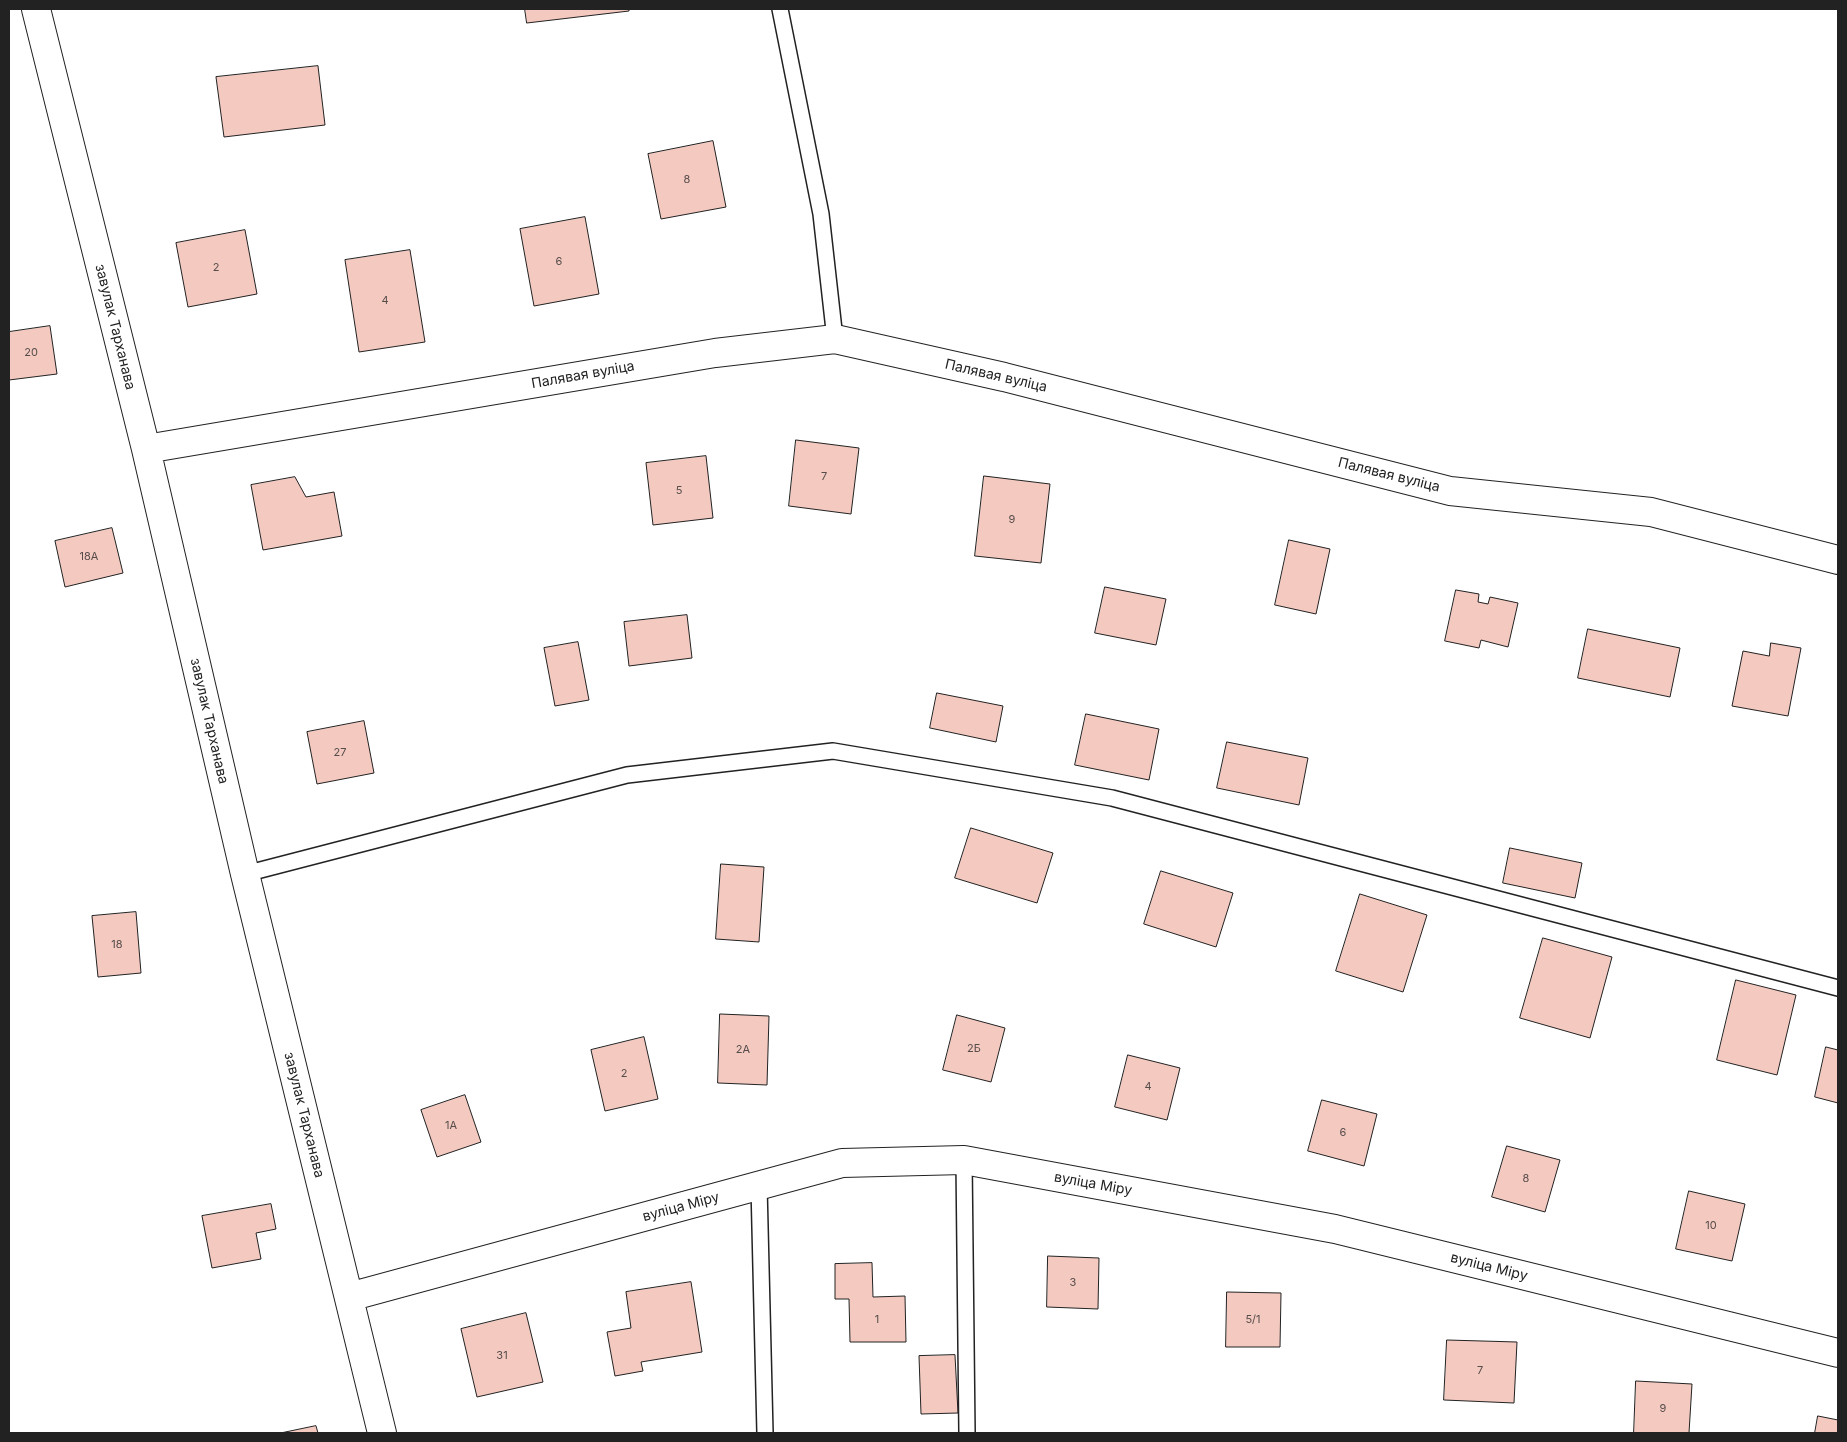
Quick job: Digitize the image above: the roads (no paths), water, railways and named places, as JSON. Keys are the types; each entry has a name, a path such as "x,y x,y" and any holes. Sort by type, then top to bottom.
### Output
{"street":[{"name":"завулак Тарханава","path":"36,9 146,449 245,874 382,1433"},
{"name":"Палявая вуліца","path":"146,449 715,353 835,339 1004,377 1450,491 1651,512 1838,560"},
{"name":"вуліца Міру","path":"349,1297 842,1163 964,1160 1336,1229 1838,1353"}],"lane":[{"path":"780,9 821,214 835,339"},
{"path":"245,874 626,775 833,751 1112,798 1838,988"},
{"path":"964,1160 967,1433"},
{"path":"759,1186 765,1433"}]}
